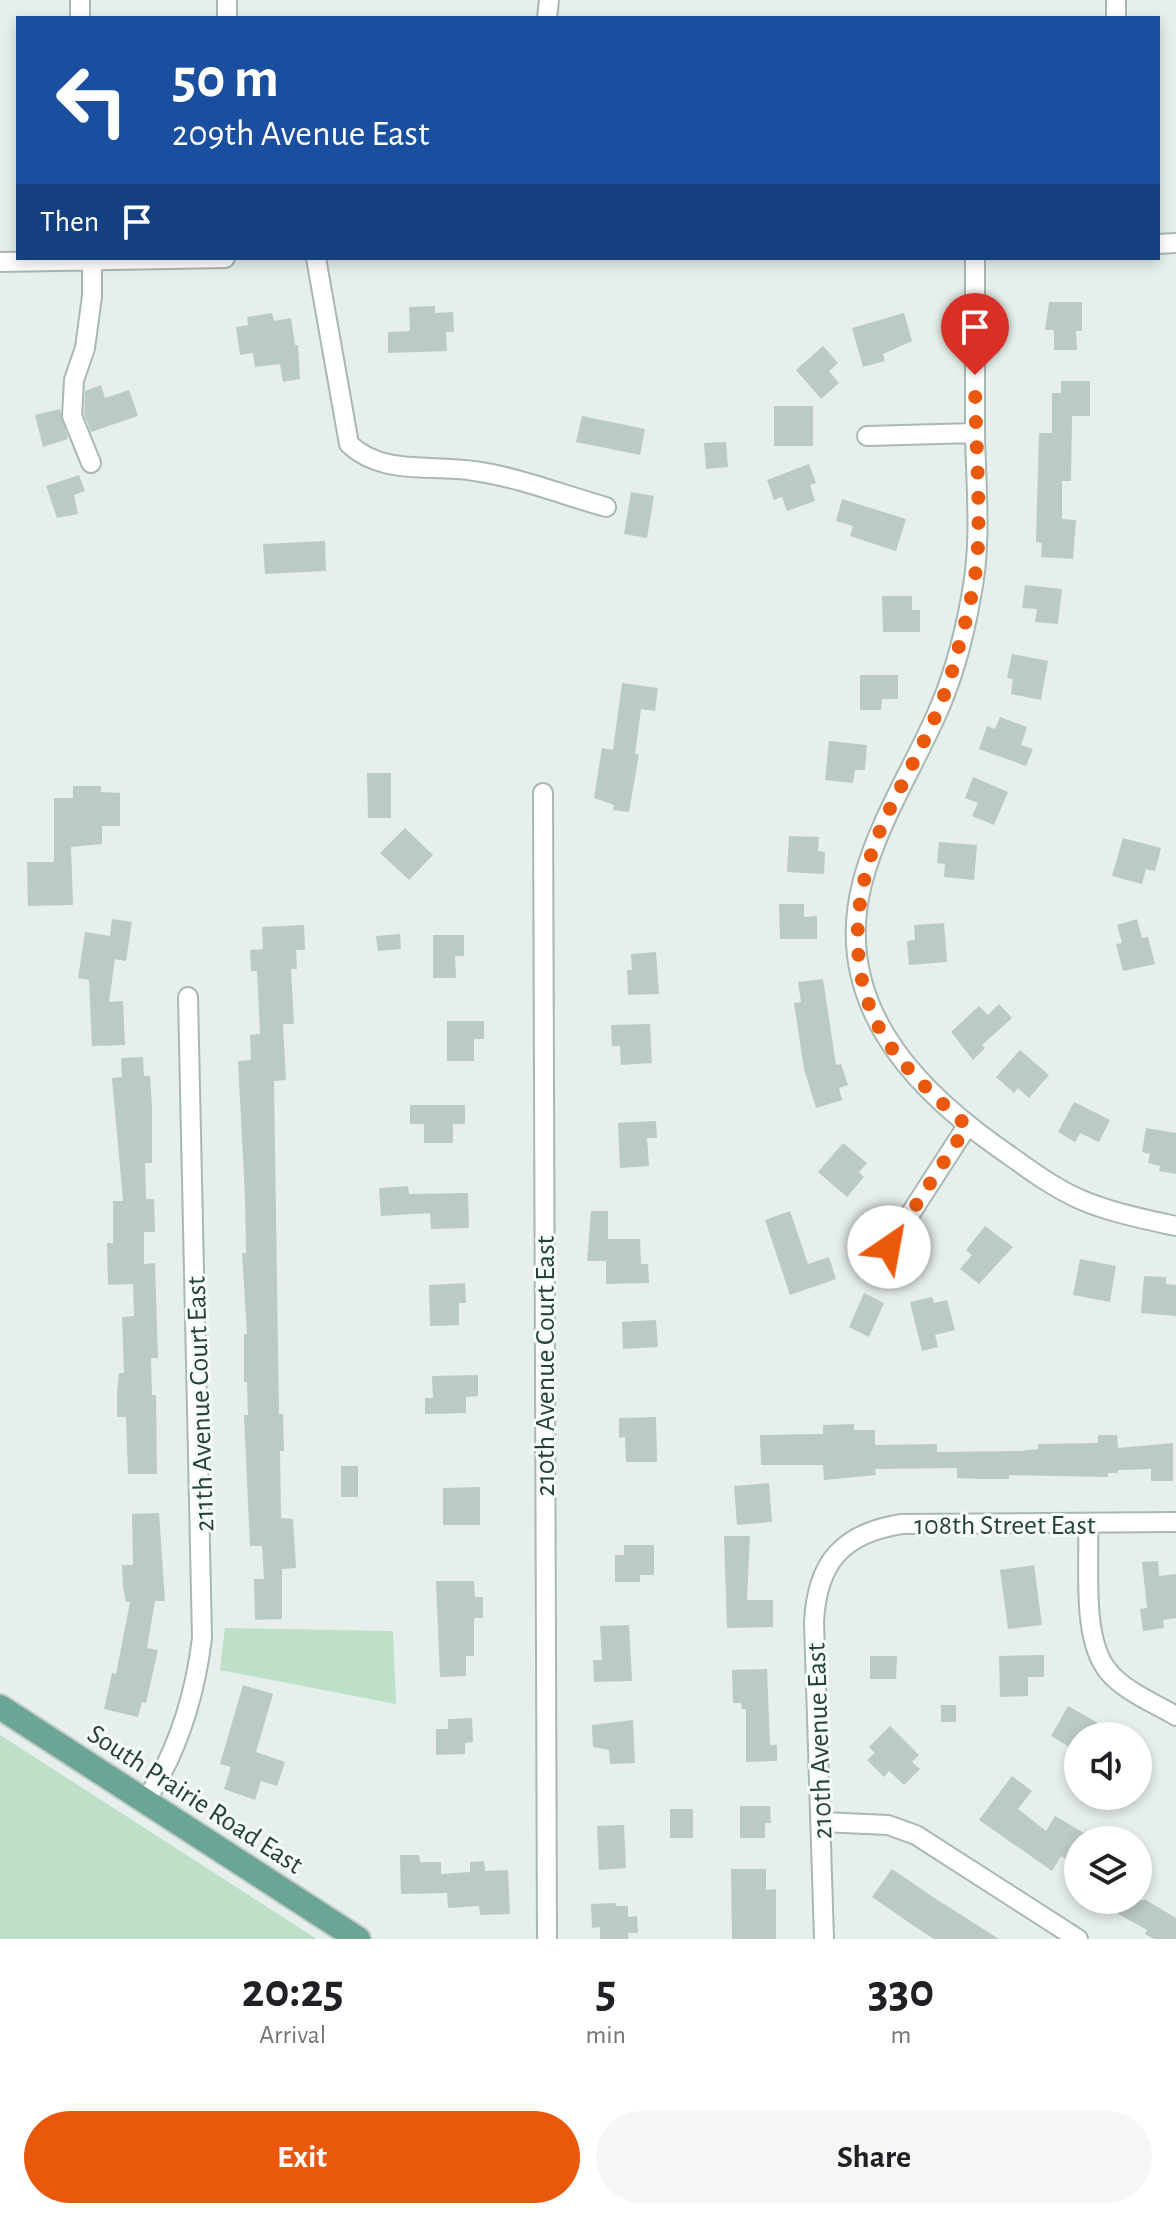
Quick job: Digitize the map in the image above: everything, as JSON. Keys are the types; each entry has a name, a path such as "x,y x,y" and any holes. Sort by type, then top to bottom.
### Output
{"main road":[{"name":"South Prairie Road East","path":"0,1707 358,1939"}],"street":[{"path":"0,262 84,260 92,296 85,348 74,380 72,416 91,463"},
{"path":"316,260 349,444 361,455 378,464 475,471 606,507"},
{"path":"975,260 978,544 971,598 937,715 871,853 862,886 858,928 862,977 875,1021 915,1077 967,1126 1029,1170 1080,1199 1131,1216 1176,1226"},
{"path":"867,436 975,433"},
{"name":"210th Avenue Court East","path":"543,793 547,1939"},
{"name":"211th Avenue Court East","path":"146,1800 175,1747 188,1711 203,1628 188,997"},
{"path":"889,1247 967,1126"},
{"name":"108th Street East","path":"840,1549 863,1533 902,1524 1176,1522"},
{"path":"1088,1524 1092,1635 1101,1659 1125,1686 1176,1716"},
{"name":"210th Avenue East","path":"824,1939 816,1598 824,1572 840,1549"},
{"path":"822,1822 888,1825 916,1835 1078,1939"}],"green space":[{"path":"225,1628 393,1631 396,1704 220,1670"},
{"path":"0,1735 317,1939 0,1939"}],"building":[{"path":"1049,302 1082,302 1082,331 1076,331 1077,350 1054,350 1054,330 1045,330"},
{"path":"435,306 435,313 453,312 454,332 446,332 447,351 388,353 388,332 410,331 409,307"},
{"path":"272,313 274,321 291,318 295,345 298,345 300,379 283,382 280,364 255,367 253,353 240,355 236,327 248,325 247,317"},
{"path":"904,313 912,341 883,354 885,361 863,367 852,328"},
{"path":"823,346 838,363 829,371 839,383 821,399 796,370"},
{"path":"1061,381 1090,381 1090,416 1072,416 1071,481 1062,481 1062,519 1076,520 1073,559 1041,557 1042,543 1036,542 1039,433 1052,433 1052,393 1061,393"},
{"path":"101,385 105,398 129,390 138,416 91,432 84,414 85,391"},
{"path":"774,406 813,406 813,446 774,446"},
{"path":"60,409 68,439 43,447 35,415"},
{"path":"582,416 645,429 640,455 576,442"},
{"path":"726,442 728,467 706,469 704,443"},
{"path":"809,464 816,483 810,485 815,501 787,511 782,497 774,500 767,480"},
{"path":"79,475 85,491 74,495 78,514 57,518 46,486"},
{"path":"631,492 654,496 647,538 624,534"},
{"path":"842,499 906,519 896,551 850,536 853,526 836,521"},
{"path":"325,541 326,571 265,574 263,544"},
{"path":"1025,585 1062,589 1058,624 1035,622 1037,609 1022,608"},
{"path":"882,596 912,596 912,610 920,610 920,632 883,632"},
{"path":"1012,654 1048,661 1041,700 1011,694 1013,679 1007,678"},
{"path":"860,675 898,675 898,699 882,699 881,710 860,710"},
{"path":"622,683 658,688 655,711 641,709 635,754 639,754 629,812 613,810 614,805 594,798 602,748 613,750"},
{"path":"1000,717 1027,727 1021,745 1033,749 1026,766 979,749 987,726 995,729"},
{"path":"829,741 867,745 865,770 855,770 853,783 825,780"},
{"path":"367,773 391,773 391,818 368,818"},
{"path":"973,777 1008,792 994,825 972,816 978,803 965,798"},
{"path":"73,786 101,786 101,792 120,793 120,826 102,826 102,844 71,847 73,905 28,906 27,862 54,862 54,798 73,798"},
{"path":"405,828 433,855 409,880 380,853"},
{"path":"789,836 819,837 818,851 825,852 824,874 787,872"},
{"path":"1123,838 1161,848 1155,871 1146,869 1142,884 1112,876"},
{"path":"939,842 977,845 974,880 944,877 945,864 937,863"},
{"path":"779,904 804,904 804,917 817,916 817,939 780,939"},
{"path":"112,919 132,922 126,961 115,959 109,1002 123,1001 125,1045 92,1046 89,980 78,978 85,932 110,936"},
{"path":"1137,919 1142,938 1148,937 1155,964 1123,971 1116,944 1122,943 1117,925"},
{"path":"944,923 947,962 909,965 907,941 915,940 914,925"},
{"path":"304,925 305,950 296,950 297,969 291,969 294,1024 283,1024 286,1080 274,1081 279,1414 283,1414 284,1451 280,1451 281,1518 293,1519 296,1568 282,1569 282,1619 255,1620 254,1579 264,1579 262,1546 250,1546 244,1415 248,1415 247,1382 244,1382 244,1334 247,1334 242,1253 246,1253 245,1197 238,1061 251,1060 250,1035 260,1034 257,971 251,971 250,950 263,949 262,927"},
{"path":"400,934 401,949 378,951 376,936"},
{"path":"433,935 464,935 464,956 455,956 456,978 433,978"},
{"path":"656,952 659,994 628,995 627,970 632,970 631,954"},
{"path":"823,979 836,1065 841,1064 848,1085 839,1088 842,1100 816,1108 804,1069 794,1003 801,1002 798,982"},
{"path":"999,1004 1012,1018 982,1045 985,1048 973,1060 951,1032 979,1006 988,1015"},
{"path":"447,1021 484,1021 484,1039 474,1039 474,1061 447,1061"},
{"path":"650,1024 652,1063 621,1065 620,1046 612,1046 611,1025"},
{"path":"1020,1050 1049,1075 1029,1098 1018,1088 1014,1093 996,1077"},
{"path":"143,1057 144,1076 150,1076 152,1108 152,1163 145,1163 146,1199 154,1199 155,1232 144,1232 144,1264 155,1263 158,1358 151,1358 152,1395 156,1395 157,1474 128,1474 126,1417 117,1417 117,1393 119,1373 124,1373 122,1317 134,1316 133,1284 108,1285 107,1243 113,1243 113,1201 123,1201 112,1078 122,1077 121,1058"},
{"path":"1074,1102 1110,1120 1099,1142 1080,1133 1075,1142 1058,1132"},
{"path":"410,1105 465,1105 465,1124 453,1124 453,1143 424,1143 424,1124 410,1124"},
{"path":"656,1121 657,1138 647,1138 649,1166 620,1168 618,1123"},
{"path":"1146,1128 1176,1133 1176,1174 1159,1171 1160,1166 1148,1163 1150,1154 1142,1152"},
{"path":"843,1143 867,1163 859,1172 864,1177 847,1197 818,1172"},
{"path":"408,1186 409,1194 468,1193 469,1228 431,1229 430,1213 381,1216 379,1188"},
{"path":"591,1211 608,1211 608,1239 640,1239 641,1264 648,1264 649,1283 606,1284 606,1261 587,1261"},
{"path":"790,1211 808,1264 829,1257 836,1279 790,1295 765,1220"},
{"path":"985,1226 1013,1247 979,1284 960,1269 972,1255 966,1250"},
{"path":"1080,1259 1116,1266 1110,1302 1073,1295"},
{"path":"1144,1276 1166,1277 1166,1284 1176,1285 1176,1316 1141,1313"},
{"path":"465,1283 466,1303 459,1303 459,1325 430,1326 429,1285"},
{"path":"864,1293 884,1303 869,1337 849,1327"},
{"path":"932,1297 934,1303 947,1300 955,1330 935,1335 938,1347 922,1351 910,1302"},
{"path":"656,1320 658,1347 623,1349 622,1322"},
{"path":"478,1375 478,1396 466,1397 466,1413 425,1414 425,1398 433,1398 432,1376"},
{"path":"656,1417 657,1462 626,1462 625,1437 619,1438 619,1418"},
{"path":"854,1424 854,1430 875,1430 875,1445 937,1444 937,1452 1021,1451 1038,1449 1038,1444 1098,1443 1098,1435 1117,1435 1118,1448 1173,1443 1173,1481 1151,1481 1151,1469 1118,1470 1118,1473 1108,1473 1108,1477 1009,1475 1009,1479 981,1479 957,1478 957,1468 875,1469 876,1475 824,1480 823,1465 761,1465 760,1435 823,1434 823,1425"},
{"path":"341,1466 358,1466 358,1497 341,1497"},
{"path":"769,1483 772,1522 737,1525 734,1486"},
{"path":"480,1487 480,1525 443,1525 443,1488"},
{"path":"159,1513 165,1601 155,1601 147,1648 158,1650 146,1703 142,1702 138,1717 104,1709 112,1673 116,1674 130,1602 126,1602 122,1565 133,1565 132,1514"},
{"path":"724,1536 750,1536 747,1600 773,1600 773,1627 727,1628"},
{"path":"624,1545 654,1545 654,1575 640,1575 640,1582 615,1582 615,1555 624,1555"},
{"path":"1158,1561 1159,1576 1176,1574 1176,1618 1163,1620 1164,1628 1143,1631 1140,1609 1147,1608 1142,1562"},
{"path":"1034,1565 1042,1625 1008,1629 1000,1570"},
{"path":"436,1581 474,1581 475,1597 483,1597 483,1618 474,1618 474,1656 466,1656 466,1676 440,1677"},
{"path":"629,1625 632,1681 594,1682 593,1660 602,1660 600,1626"},
{"path":"1044,1655 1044,1677 1028,1677 1028,1696 1000,1697 999,1656"},
{"path":"870,1656 897,1656 896,1679 870,1679"},
{"path":"767,1669 770,1745 777,1745 777,1761 746,1762 746,1709 742,1709 741,1703 733,1703 732,1670"},
{"path":"243,1685 273,1694 256,1752 285,1762 277,1786 261,1781 255,1800 224,1789 231,1767 220,1764"},
{"path":"941,1705 956,1705 956,1722 941,1722"},
{"path":"1068,1706 1096,1722 1064,1722 1064,1744 1051,1736"},
{"path":"472,1718 473,1742 465,1743 465,1754 436,1755 436,1729 448,1729 448,1719"},
{"path":"633,1720 635,1763 610,1764 609,1750 593,1747 592,1725"},
{"path":"890,1726 919,1755 912,1762 920,1769 904,1785 889,1771 884,1777 867,1760 875,1753 869,1747"},
{"path":"1012,1776 1032,1791 1018,1809 1046,1831 1055,1816 1072,1826 1064,1826 1064,1858 1061,1856 1052,1871 979,1820"},
{"path":"740,1806 770,1806 771,1823 765,1823 765,1838 740,1838"},
{"path":"670,1809 693,1809 693,1838 670,1838"},
{"path":"624,1825 626,1868 599,1870 597,1826"},
{"path":"400,1855 419,1855 420,1862 441,1862 441,1874 470,1872 470,1862 484,1861 485,1871 508,1870 510,1914 480,1915 479,1906 448,1908 447,1893 401,1894"},
{"path":"731,1869 766,1869 766,1890 776,1889 776,1939 732,1939"},
{"path":"892,1869 999,1939 934,1939 914,1926 872,1897"},
{"path":"616,1903 616,1906 628,1906 628,1917 637,1916 638,1933 628,1933 629,1939 600,1939 600,1927 592,1928 591,1904"},
{"path":"1152,1904 1176,1918 1176,1939 1154,1939 1145,1934 1147,1930 1118,1914 1152,1914"}],"route":[{"path":"889,1247 967,1126 915,1077 875,1021 862,977 858,928 859,903 871,853 937,715 971,598 978,544 975,375"}]}
